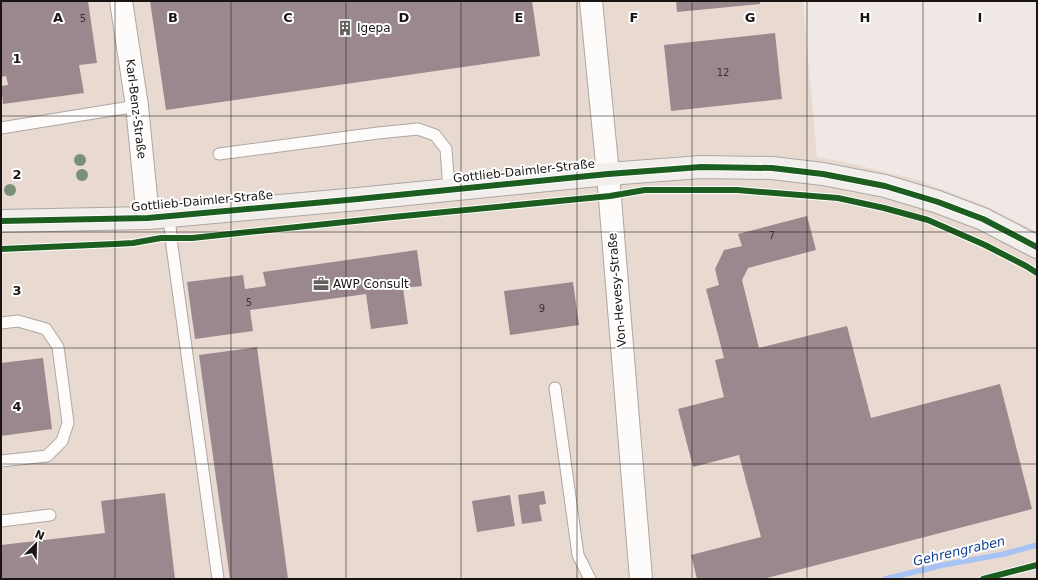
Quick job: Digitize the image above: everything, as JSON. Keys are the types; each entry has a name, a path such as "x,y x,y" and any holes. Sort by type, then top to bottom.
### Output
{"street":[{"name":"Karl-Benz-Straße","path":"121,1 137,106 159,217"},
{"name":"Von-Hevesy-Straße","path":"591,1 608,174 641,579"},
{"name":"Gottlieb-Daimler-Straße","path":"1,221 159,217 608,174 701,167 772,168 823,174 885,186 938,202 983,219 1037,247"}],"lane":[{"path":"1,128 137,106"},
{"path":"219,154 418,129 434,135 446,149 449,189"},
{"path":"159,217 172,246 218,579"},
{"path":"1,323 18,321 46,329 58,347 68,423 62,441 47,456 1,461"},
{"path":"555,388 578,555 590,579"},
{"path":"1,521 50,515"}],"shaded area":[{"path":"1,1 803,1 817,157 840,161 918,180 984,205 1037,232 1037,579 1,579"}],"building":[{"path":"1,1 88,1 97,63 79,65 84,93 3,104 1,86 8,85 6,76 1,77"},
{"name":"Igepa","path":"150,1 532,1 540,56 166,110"},
{"path":"676,1 760,1 760,4 677,12"},
{"path":"775,33 782,99 671,111 664,45"},
{"path":"807,216 816,250 748,268 742,280 759,348 847,326 871,418 1000,384 1032,509 763,579 697,579 691,555 761,537 739,455 693,467 678,409 724,397 715,360 724,358 706,289 719,285 715,269 724,250 742,246 738,234"},
{"path":"417,250 422,286 403,288 408,324 371,329 366,294 250,310 253,331 195,339 187,282 243,275 245,289 266,286 263,272"},
{"path":"573,282 579,325 510,335 504,291"},
{"path":"257,347 288,579 230,579 199,355"},
{"path":"43,358 52,429 1,436 1,363"},
{"path":"544,491 546,504 539,505 542,521 522,524 518,495"},
{"path":"165,493 175,579 1,579 1,545 105,533 101,501"},
{"path":"510,495 515,526 477,532 472,501"}],"waterway":[{"name":"Gehrengraben","path":"885,579 943,565 1004,554 1037,545"}],"cycle path":[{"path":"1,221 148,218 608,174 701,167 772,168 823,174 885,186 938,202 983,219 1037,247"},
{"path":"1,249 133,243 161,238 192,238 610,196 645,190 737,190 838,198 884,208 928,220 985,245 1037,273"},
{"path":"983,579 1037,565"}],"place":[{"name":"Igepa","path":"345,28"},
{"name":"AWP Consult","path":"321,284"}]}
